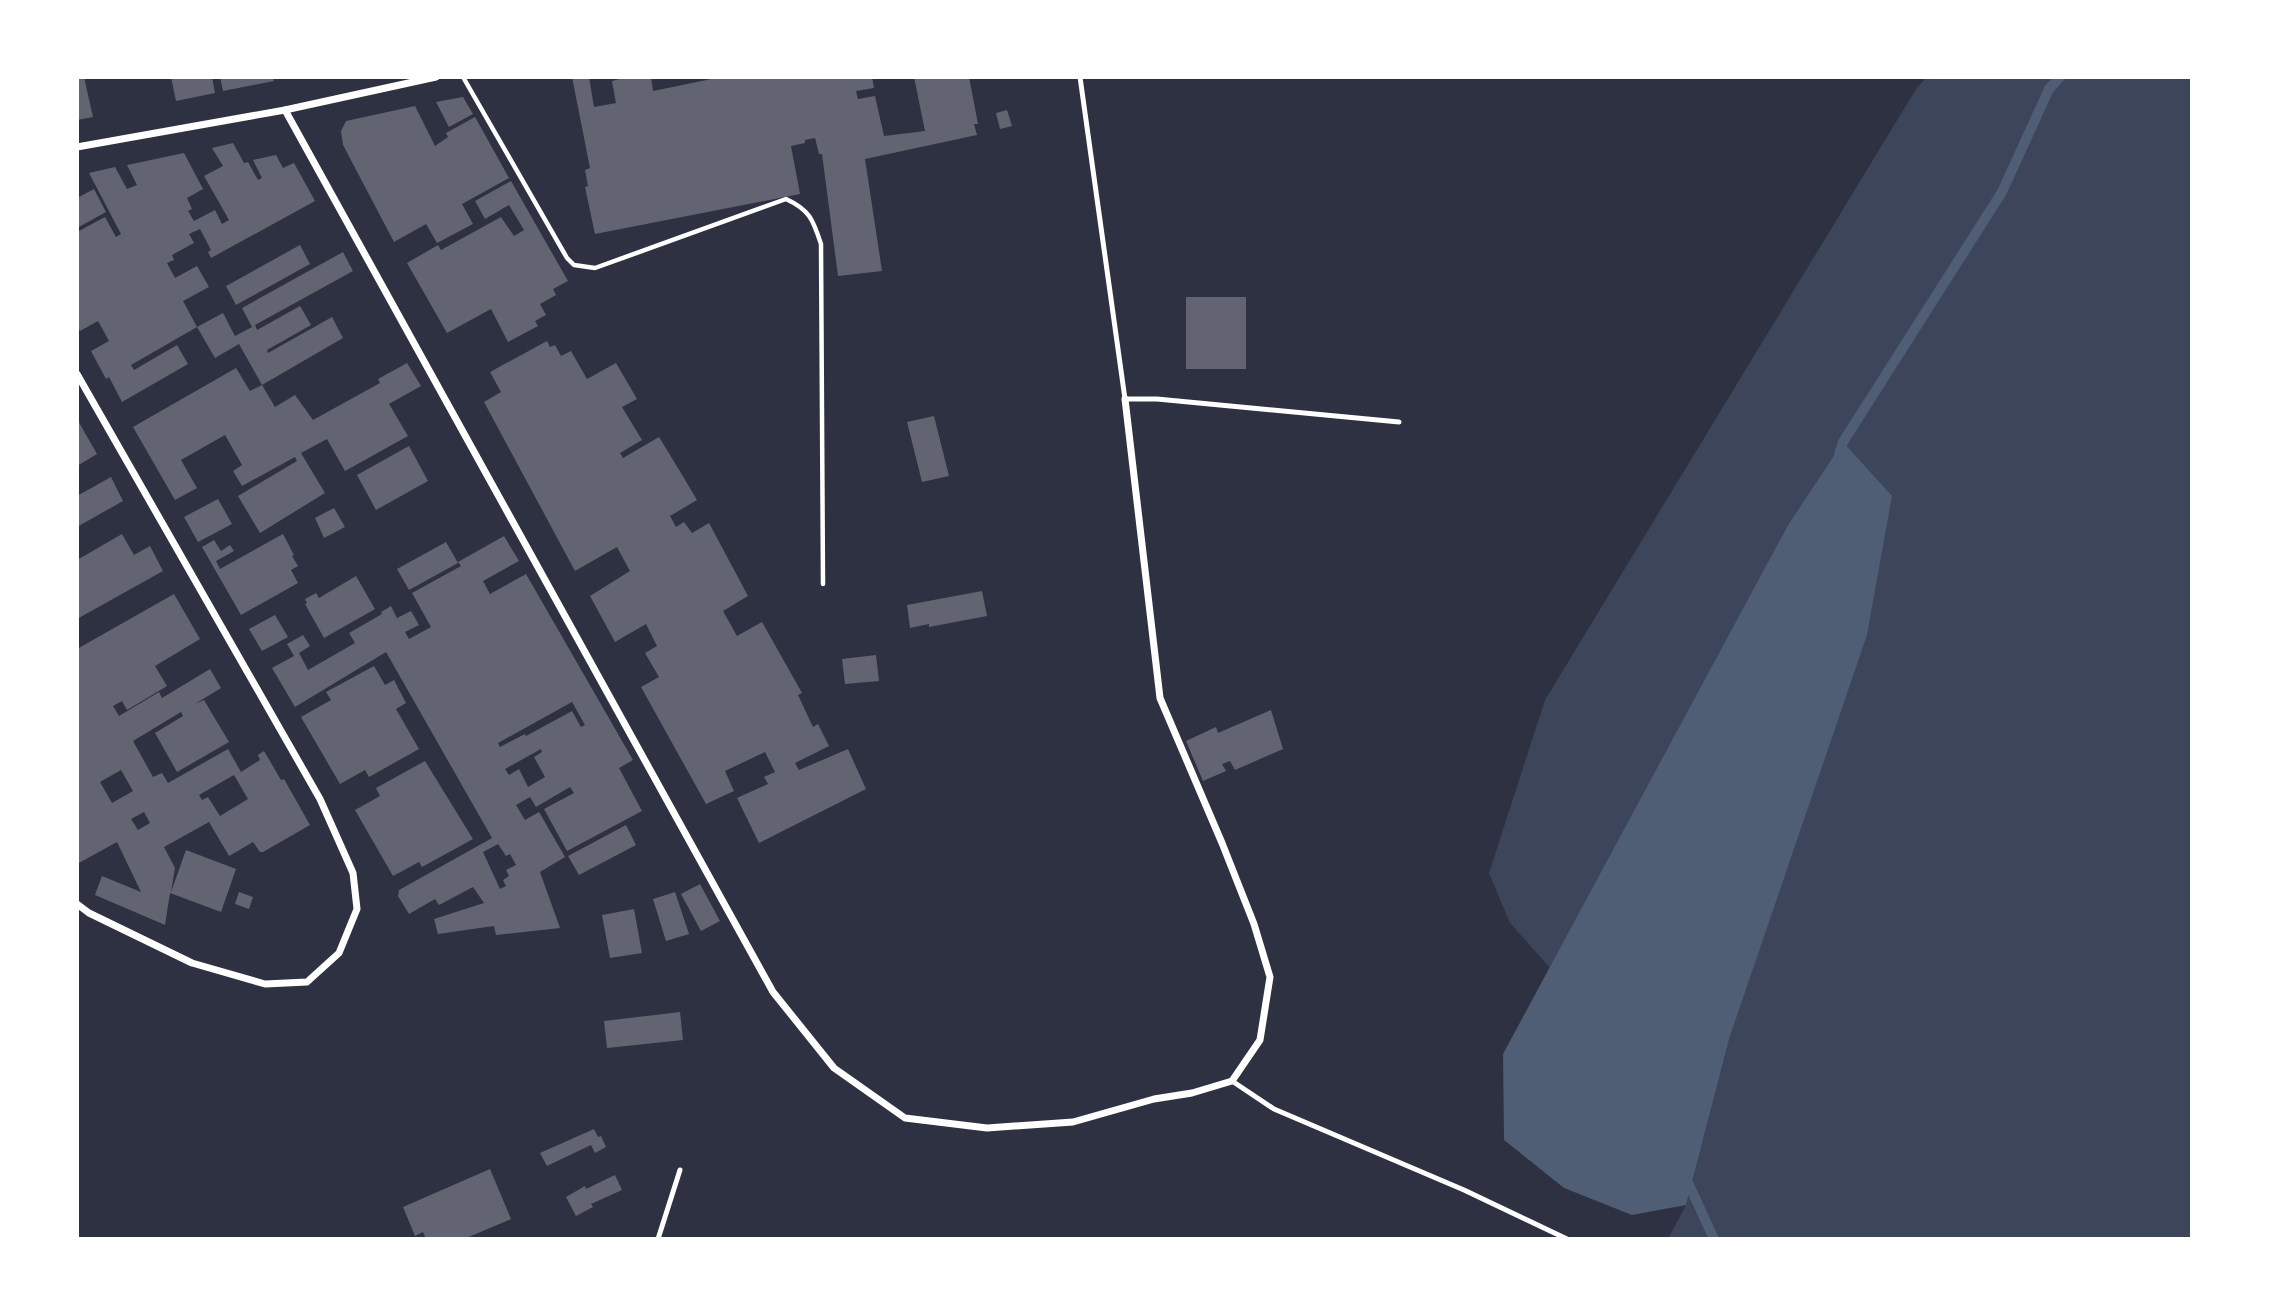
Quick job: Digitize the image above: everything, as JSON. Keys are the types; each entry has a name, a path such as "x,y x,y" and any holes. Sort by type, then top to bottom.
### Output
{"street":[{"path":"77,147 285,110 436,77"},
{"path":"285,110 773,992 834,1068 905,1118 987,1128 1073,1122 1232,1081 1260,1040 1270,977 1254,924 1160,698 1125,398"},
{"path":"77,374 320,799 353,873 357,909 339,953 307,982 265,984 192,963 89,913 77,904"}],"lane":[{"path":"1080,77 1125,398 1399,422"},
{"path":"1232,1081 1274,1109 1452,1185 1567,1239"},
{"path":"658,1239 680,1170"}],"path":[{"path":"463,77 567,258 574,265 595,268 786,198 803,206 815,225 821,244 823,584"}],"shaded area":[{"path":"1927,77 2192,77 2192,1239 1668,1239 1686,1205 1730,1036 1843,443 1788,525 1550,968 1510,923 1489,873 1545,700 1916,89"},
{"path":"1843,442 1892,496 1867,635 1730,1036 1686,1205 1632,1215 1564,1188 1504,1140 1503,1054 1788,525"}],"building":[{"path":"77,77 84,77 93,117 77,120"},
{"path":"171,77 212,77 215,93 176,101"},
{"path":"220,77 273,77 274,81 223,91"},
{"path":"572,77 589,77 594,107 616,103 612,81 627,77 651,77 653,91 721,77 872,77 874,88 856,91 858,99 875,96 884,136 925,131 914,77 969,77 978,124 974,124 977,135 865,159 882,271 838,276 822,154 819,154 815,138 791,146 800,194 595,234 585,187 588,186 585,170 590,168"},
{"path":"463,97 473,114 449,127 436,102"},
{"path":"415,106 435,146 448,137 446,133 475,117 509,178 462,204 473,224 437,243 426,224 394,242 343,145 341,131 346,121"},
{"path":"1007,110 1012,126 1000,129 996,113"},
{"path":"233,143 258,180 262,178 253,160 276,155 283,168 294,163 315,201 211,258 208,252 211,250 200,229 189,234 194,243 172,255 174,260 167,263 175,278 197,266 209,287 183,301 197,327 131,365 134,370 177,345 188,364 122,402 91,351 109,341 98,321 80,331 77,326 77,232 105,217 116,237 121,234 89,173 115,167 127,189 137,185 127,165 184,153 203,189 187,198 192,209 188,211 194,221 215,210 222,224 229,220 204,176 223,166 212,148"},
{"path":"511,181 568,281 553,289 556,295 540,304 546,315 535,321 538,326 508,342 491,309 447,333 407,263 438,245 441,250 501,217 514,236 524,230 509,205 485,219 475,201"},
{"path":"94,189 106,212 77,228 77,198"},
{"path":"300,245 310,264 236,305 226,286"},
{"path":"343,252 353,271 255,325 257,330 300,306 311,325 267,350 268,353 332,317 343,338 262,385 239,344 215,358 197,327 223,313 235,336 252,327 242,308"},
{"path":"1186,297 1246,297 1246,369 1186,369"},
{"path":"547,341 550,347 555,345 561,356 571,351 587,379 616,363 637,399 622,407 642,440 620,453 623,458 659,437 697,500 670,516 676,527 684,522 692,533 709,523 748,596 723,611 737,636 762,622 802,693 798,695 813,727 818,724 829,746 795,763 799,770 848,749 866,789 759,843 737,798 768,784 764,777 775,772 765,752 725,771 734,791 706,804 641,687 659,677 645,653 657,646 646,624 615,642 590,596 630,571 617,547 575,571 484,402 501,392 490,372"},
{"path":"407,363 421,386 389,404 408,436 345,471 327,439 301,453 325,493 260,533 238,496 297,461 295,457 242,486 233,471 242,465 225,435 181,460 197,488 175,500 133,427 236,368 250,391 262,385 275,407 295,395 313,420 380,383 378,379"},
{"path":"934,416 949,476 922,482 907,422"},
{"path":"77,419 97,454 77,466"},
{"path":"409,446 428,481 376,510 357,475"},
{"path":"111,477 123,501 77,527 77,496"},
{"path":"218,499 232,524 198,542 184,517"},
{"path":"334,508 345,527 324,538 315,518"},
{"path":"122,534 134,555 150,546 163,571 77,619 77,560"},
{"path":"283,534 298,566 291,570 298,583 241,615 202,547 214,540 221,551 230,545 234,551 216,561 220,569"},
{"path":"504,536 519,561 483,581 490,594 526,574 633,760 619,768 642,811 567,851 544,809 574,793 570,787 536,807 530,797 516,805 525,820 539,812 565,857 540,872 560,928 496,935 494,926 438,934 434,919 484,903 473,887 439,905 435,899 409,914 398,896 399,890 492,838 386,652 295,707 272,668 294,656 287,644 303,635 310,646 299,653 308,670 355,643 349,633 391,606 397,618 411,611 419,625 405,632 409,639 431,627 412,593 461,566 458,562","holes":["572,702 585,725 581,727 572,711 500,747 498,743","541,749 542,752 534,757 545,777 528,787 519,769 509,775 505,769","498,844 506,856 510,854 516,865 506,870 509,876 503,880 506,886 500,889 483,852"]},
{"path":"446,542 458,563 409,590 397,569"},
{"path":"356,576 375,609 324,638 305,604 305,599 316,593 319,598"},
{"path":"982,591 987,616 910,628 907,605"},
{"path":"174,594 200,639 155,666 167,686 127,710 122,701 113,706 119,716 159,692 162,698 210,669 221,688 195,704 204,700 229,742 177,772 155,733 183,716 181,712 133,741 153,777 162,773 168,783 228,749 241,772 260,760 258,755 264,751 281,780 284,779 310,825 263,852 260,852 253,842 229,856 209,822 164,847 175,868 171,892 186,850 236,869 221,912 170,893 165,925 95,895 102,876 141,892 117,842 77,864 77,649","holes":["121,770 133,791 112,803 100,782","234,775 248,799 220,816 208,797 202,800 199,795","144,812 150,823 138,830 131,819"]},
{"path":"275,615 288,637 262,651 249,629"},
{"path":"876,655 879,681 845,684 842,659"},
{"path":"374,666 385,685 394,680 406,703 396,709 419,749 369,777 365,770 340,784 301,717 331,700 326,692"},
{"path":"1271,710 1283,749 1235,770 1230,761 1222,764 1226,771 1203,781 1186,741 1216,727 1218,733"},
{"path":"425,761 473,839 422,867 419,862 393,876 355,810 380,796 376,788"},
{"path":"626,825 636,845 579,875 568,856"},
{"path":"700,884 720,921 701,931 681,894"},
{"path":"239,892 253,897 249,909 235,904"},
{"path":"675,892 689,934 666,941 653,899"},
{"path":"634,909 642,953 610,958 602,915"},
{"path":"680,1012 683,1040 607,1048 604,1021"},
{"path":"594,1129 606,1147 595,1153 591,1145 547,1166 540,1153"},
{"path":"490,1169 511,1219 464,1239 426,1239 423,1232 415,1236 403,1207"},
{"path":"615,1175 622,1190 591,1204 593,1207 576,1216 566,1197 585,1186 586,1189"}],"waterway":[{"path":"1839,454 1843,442 2002,192 2049,89 2060,77"},
{"path":"1685,1176 1714,1239"}]}
